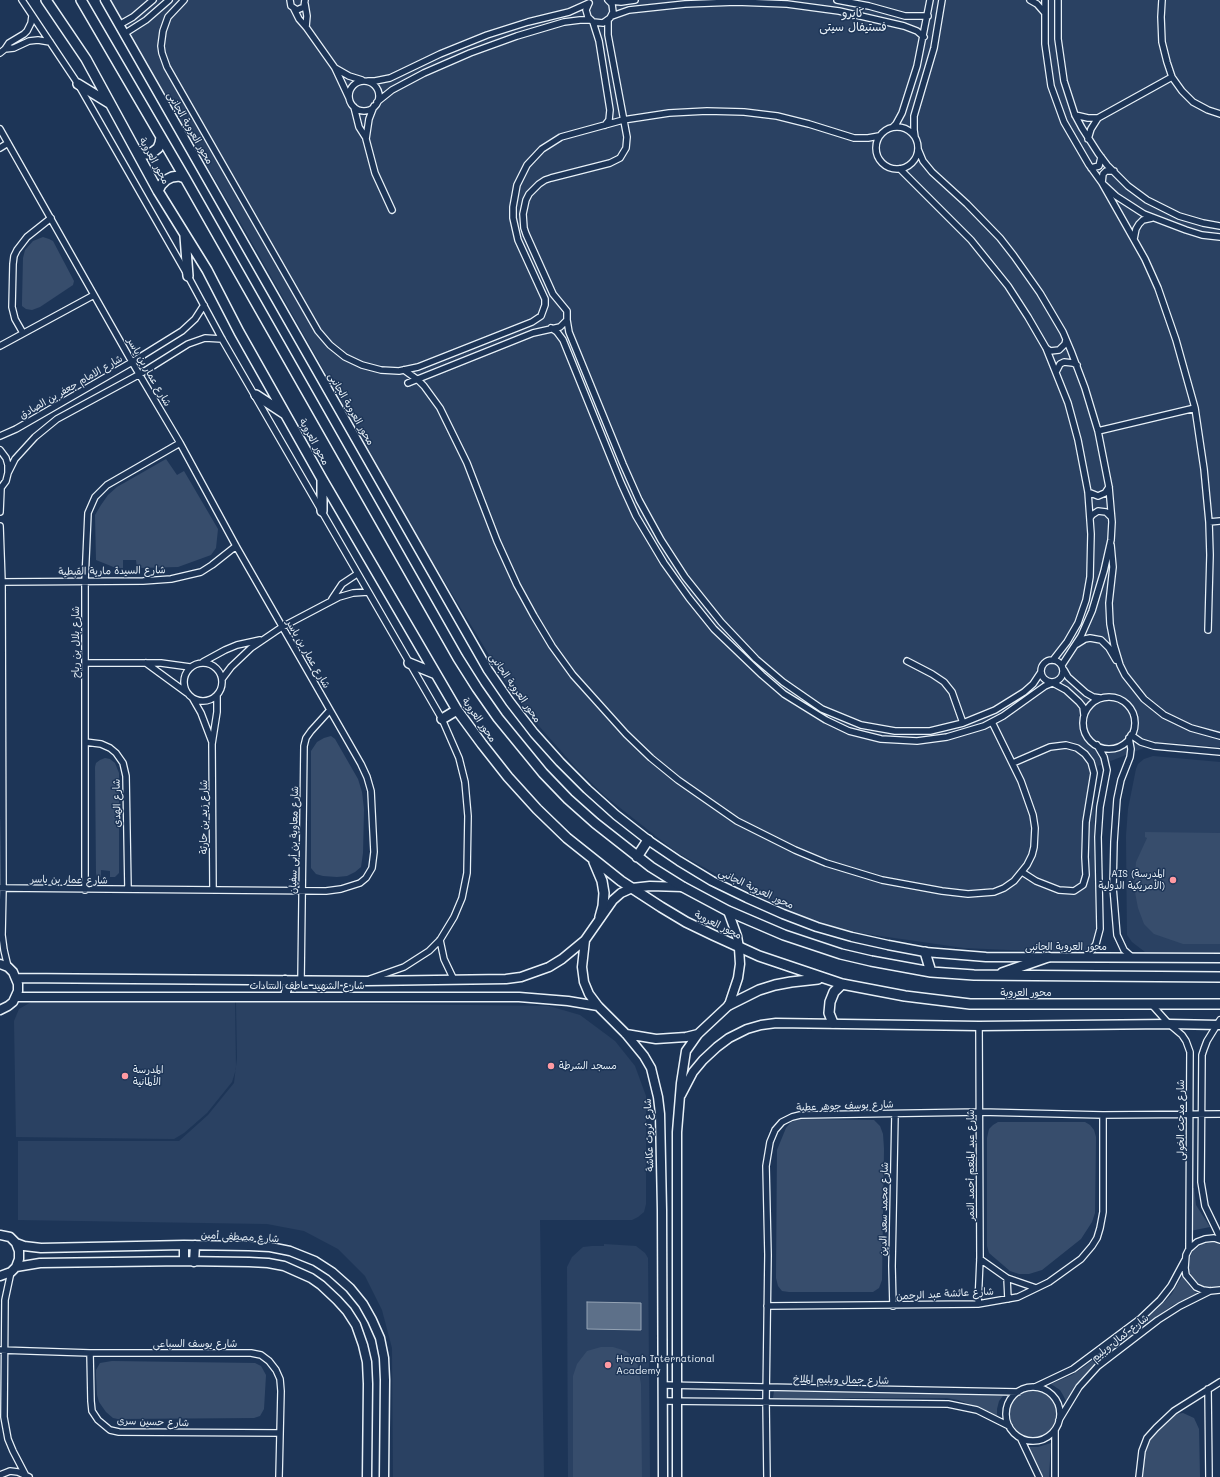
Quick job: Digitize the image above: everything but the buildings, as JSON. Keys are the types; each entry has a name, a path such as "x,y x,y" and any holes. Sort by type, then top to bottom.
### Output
{"main road":[{"name":"محور العروبة","path":"46,0 86,59 158,191 207,270 239,332 322,479 458,710 508,777 537,809 567,838 632,888 686,922 739,948 779,964 842,984 905,996 970,1004 1220,1004"},
{"name":"محور العروبة","path":"81,0 185,178 458,658 506,729 543,773 595,823 637,857 682,887 728,911 784,935 841,954 893,966 952,974 1220,977"},
{"path":"78,84 110,104"},
{"path":"137,152 142,154 153,152 158,148 161,137"},
{"path":"158,191 166,180 172,177 179,176 185,178"},
{"path":"185,235 188,276"},
{"path":"256,395 286,415"},
{"path":"322,479 322,511"},
{"path":"409,663 436,674"},
{"path":"442,719 458,710"},
{"path":"637,857 648,840"},
{"path":"593,859 602,881 604,893 600,917"},
{"path":"925,952 931,972"},
{"path":"996,975 1048,957"},
{"path":"728,1005 759,990 775,985 808,979 825,979"},
{"path":"833,1023 830,1013 830,1002 834,992 842,984"}],"street":[{"path":"22,0 78,84 357,574 442,719"},
{"name":"محور العروبة الجانبى","path":"105,0 488,670 534,733 587,790 610,810 648,840 712,881 783,914 817,927 852,937 925,952 986,957 1220,958"},
{"path":"119,25 153,0"},
{"path":"124,34 169,0"},
{"path":"184,0 172,11 165,24 161,38 164,60 318,331 330,345 353,362 380,370 404,370 434,362 532,322 541,316 545,305 545,299 518,240 515,229 513,207 517,185 522,175 530,162 551,142 571,134 623,120 690,112 744,112 793,120 854,138 879,136"},
{"path":"609,1 621,2 635,0"},
{"path":"837,0 869,6 905,16 928,16"},
{"path":"893,127 899,120 905,105 917,66 924,38 930,0"},
{"path":"942,0 934,48 916,109 914,123 918,149 923,161 932,172 984,220 1014,256 1040,293 1066,340 1076,365 1098,431 1110,487 1113,560 1110,624 1120,666"},
{"path":"1030,0 1037,4 1044,12"},
{"path":"1045,0 1044,29 1046,60 1055,98 1070,133 1102,183 1145,260 1168,314 1183,360 1195,408 1204,470 1209,522 1210,562 1208,630"},
{"path":"1058,0 1057,22 1059,57 1064,81 1075,115 1088,139 1101,157 1137,193 1162,209 1190,220 1220,226"},
{"path":"1162,0 1162,42 1172,77 1182,91 1193,102 1208,110 1220,114"},
{"path":"288,1 299,20 306,27 335,68 354,107 359,127 366,139 375,173 392,210"},
{"path":"294,9 302,8 305,1"},
{"path":"305,1 307,16 306,27"},
{"path":"590,1 587,6 587,14 592,21 599,41 610,110 609,120 605,125"},
{"path":"349,98 351,88 354,84 390,78 440,54 481,38 528,22 569,12 590,1"},
{"path":"609,1 613,8 608,35 627,143 626,148 620,158 610,163 545,180 534,189 526,200 523,221 526,234 553,294 567,310 567,320 571,336 623,464 650,522 685,577 721,622 743,646 769,670 809,700 836,715 861,725 895,731 930,731 963,723 985,715 1010,702 1033,684 1041,672 1044,663 1053,660 1073,633 1086,600 1090,577 1090,518 1088,492 1074,421 1046,348 1015,296 985,256 957,224 900,170"},
{"path":"354,107 364,111 369,110 392,90 412,79 470,53 517,36 564,22 580,20 592,21 600,24 629,10 685,4 736,2 787,4 839,11 904,26 916,31 924,38"},
{"path":"139,24 138,20 142,9"},
{"path":"3,51 9,43 27,31 31,23 32,16"},
{"path":"3,51 34,40 50,42"},
{"path":"335,68 349,76 371,83 377,89 378,98 367,125 366,139"},
{"path":"1088,139 1091,129 1098,118 1172,77"},
{"path":"1075,115 1088,118 1098,118"},
{"path":"915,137 908,129 903,127 893,127 887,129 879,136 875,149 877,156 886,167 900,170 912,163 916,157 918,149"},
{"name":"شارع عمار بن ياسر","path":"0,129 132,362 180,443 236,546 361,764 367,777 373,806 374,862 369,873 360,883 341,889 302,891 2,888"},
{"path":"0,148 8,143"},
{"path":"1091,168 1099,166 1101,157"},
{"path":"1102,183 1103,174 1106,171 1114,171"},
{"path":"1102,183 1120,199 1144,214 1202,235 1220,237"},
{"path":"23,333 15,319 12,307 14,256 27,237 51,218"},
{"path":"1134,239 1136,229 1139,224 1143,220 1154,218"},
{"path":"0,346 94,295"},
{"name":"شارع الامام جعفر بن الصادق","path":"0,436 16,429 132,362 189,326 204,305"},
{"path":"408,383 533,332 560,327 567,320"},
{"path":"551,328 557,332 563,340 621,483 642,526 688,598 714,629 774,686 813,713 840,727 869,736 892,740 927,740 954,735 992,722 1015,708 1045,686 1061,679 1063,668 1092,611 1104,571 1111,540"},
{"name":"شارع الامام جعفر بن الصادق","path":"0,489 6,481 15,459 34,437 57,419 140,374 196,340 222,338"},
{"path":"1046,348 1050,351 1058,350 1065,344 1066,340"},
{"path":"1056,372 1060,364 1064,362 1073,363 1076,365"},
{"path":"404,370 418,380 432,395 454,435 479,491 497,541 517,585 552,646 573,675 621,729 651,758 678,780 737,821 764,836 826,863 882,880 942,891 968,894 982,894 1004,888 1014,881 1022,872 1032,855 1035,828 1030,804 1013,763 992,722"},
{"path":"1098,431 1195,408"},
{"name":"شارع بلال بن رباح","path":"85,890 85,581 88,513 90,505 95,497 107,485 180,443"},
{"path":"0,450 6,458 8,473"},
{"path":"1088,492 1098,496 1105,493 1110,487"},
{"path":"0,489 0,512"},
{"path":"1090,518 1095,512 1102,510 1111,517"},
{"path":"1209,522 1220,521"},
{"path":"0,526 2,582 2,935 4,966 13,972 17,978 18,991 16,997 8,1006 0,1010"},
{"name":"شارع السيدة مارية القبطية","path":"2,582 160,580 192,575 212,565 236,546"},
{"path":"332,600 342,584 357,574"},
{"path":"222,679 240,657 282,627 346,594 368,592"},
{"path":"714,629 721,622"},
{"path":"1075,645 1080,641 1090,638 1101,640 1109,648 1138,693 1157,710 1173,720 1191,728 1220,736"},
{"path":"202,662 237,645 262,640"},
{"path":"1053,660 1058,662 1068,677 1086,693 1093,697 1114,697 1120,700 1130,709 1134,722 1130,736 1130,757 1121,780 1117,798 1113,887 1117,935 1124,950 1134,958"},
{"path":"907,661 944,682 952,692 963,723"},
{"path":"85,663 146,663 190,666 196,663 207,662 219,670 222,679 220,691 216,696 208,701 197,700 168,681 146,663"},
{"path":"187,694 184,679 190,666"},
{"path":"1041,672 1044,680 1066,690 1081,705 1084,711 1084,730 1089,739 1097,745 1112,748 1122,745 1130,736"},
{"name":"شارع زيد بن حارثة","path":"213,890 212,744 217,712 216,696"},
{"name":"شارع زيد بن حارثة","path":"193,698 208,728 212,744"},
{"path":"1084,715 1089,706 1100,698"},
{"name":"شارع معاوية بن أبى سفيان","path":"301,980 304,746 306,738 311,731 330,710"},
{"name":"شارع الشهيد عاطف السادات","path":"366,981 404,967 428,951 440,940 454,917 462,898 466,883 468,855 468,816 465,782 459,758 442,719"},
{"path":"952,726 954,735"},
{"path":"1130,736 1141,742 1154,746 1220,752"},
{"name":"شارع الهدى","path":"85,742 101,744 110,748 116,753 123,763 126,776 128,890"},
{"path":"1013,763 1050,747 1066,745 1077,748 1085,754 1091,762 1094,773 1086,822 1086,875 1083,885 1074,891 1059,890 1036,881 1022,872"},
{"path":"1084,957 1090,953 1096,944 1100,929 1098,837 1100,807 1107,770 1104,757 1097,745"},
{"name":"شارع ثروت عكاشة","path":"663,1477 662,1210 660,1114 658,1097 651,1068 644,1056 626,1034 598,1006 589,994 584,982 582,967 585,940 613,900 632,888 650,886 682,887"},
{"path":"677,1477 677,1132 682,1068 686,1051 698,1034 728,1005 738,978 740,964 739,948 737,936 728,911"},
{"path":"440,940 444,959 454,980"},
{"name":"شارع الشهيد عاطف السادات","path":"17,978 366,981 506,979 535,972 562,959 585,940"},
{"path":"285,980 287,988 285,996"},
{"path":"300,996 297,988 301,980"},
{"name":"شارع الشهيد عاطف السادات","path":"16,997 519,997 568,1001 598,1006"},
{"name":"شارع مدحت الخولى","path":"1152,1005 1169,1024 1182,1035 1188,1046 1190,1059 1189,1249 1185,1260"},
{"path":"680,1097 693,1072 703,1060 729,1038 747,1029 776,1023 979,1026 1219,1024"},
{"name":"شارع مدحت الخولى","path":"1219,1024 1205,1045 1202,1055 1202,1191 1205,1206 1220,1237"},
{"name":"شارع عبد المنعم أحمد النمر","path":"978,1304 980,1259 979,1026"},
{"path":"626,1034 656,1039 679,1038 698,1034"},
{"name":"شارع يوسف جوهر عطية","path":"767,1477 766,1166 770,1142 775,1130 782,1122 800,1115 980,1112 1104,1115 1220,1114"},
{"name":"شارع محمد سعد الدين","path":"893,1306 892,1266 895,1114"},
{"name":"شارع عائشة عبد الرحمن","path":"767,1306 978,1304 1008,1299 1026,1293 1049,1282 1081,1259 1097,1238 1103,1212 1104,1115"},
{"name":"شارع مصطفى أمين","path":"0,1234 10,1237 16,1243 24,1246 41,1248 184,1245 249,1246 270,1247 290,1251 315,1261 332,1272 350,1288 363,1304 380,1338 384,1358 385,1380 384,1477"},
{"path":"1189,1249 1205,1239 1214,1238 1220,1240"},
{"path":"16,1243 19,1251 19,1259 13,1270 5,1300 2,1350 5,1427 13,1451 27,1476"},
{"path":"184,1245 184,1261"},
{"path":"194,1262 195,1245"},
{"path":"980,1259 1007,1278 1036,1288"},
{"path":"1185,1260 1186,1275 1190,1282 1196,1287 1210,1291 1220,1290"},
{"name":"شارع كمال ويليم","path":"1035,1387 1073,1369 1140,1320 1164,1295 1185,1260"},
{"path":"0,1276 13,1270 40,1263 184,1261 268,1263 284,1266 311,1278 321,1285 347,1311 361,1336 367,1362 367,1477"},
{"path":"1007,1278 1008,1299"},
{"name":"شارع كمال ويليم","path":"1059,1420 1079,1387 1098,1366 1158,1320 1180,1306 1210,1291"},
{"name":"شارع يوسف السباعى","path":"2,1350 90,1353 251,1353 261,1355 269,1361 276,1370 280,1379 279,1477"},
{"name":"شارع حسين سرى","path":"90,1353 92,1411 98,1420 110,1430 124,1432 280,1433"},
{"path":"1139,1477 1142,1451 1147,1438 1164,1419 1174,1411 1220,1382"},
{"name":"شارع جمال ويليم الملاخ","path":"663,1385 1018,1392"},
{"path":"663,1401 948,1404 977,1410 1008,1426 1014,1433 1028,1441 1043,1440 1050,1436 1055,1430 1059,1420 1059,1408 1054,1398 1046,1390 1035,1387 1026,1388 1011,1398 1007,1407 1006,1417 1008,1426"},
{"path":"1208,1389 1209,1477"},
{"path":"1055,1430 1055,1477"},
{"path":"1021,1438 1039,1477"},
{"path":"0,1475 10,1471 18,1472 27,1476"}],"shaded area":[{"name":"كايرو فستيفال سيتى","path":"109,0 1220,0 1220,747 1159,742 1098,766 1094,802 1096,926 1095,942 1089,949 1078,953 964,948 860,933 832,926 794,913 749,892 676,852 605,796 576,768 531,717 503,678 423,546 247,234"},
{"path":"43,237 53,241 74,281 73,285 40,307 32,310 26,309 22,306 23,258 25,250 33,241"},
{"path":"166,459 177,475 184,471 218,529 216,548 211,555 178,567 137,568 136,560 123,560 123,568 116,568 96,560 95,515 101,505 108,495 117,487"},
{"path":"331,736 335,739 358,779 362,792 364,809 363,853 361,867 347,876 337,877 316,874 311,868 311,751 317,742"},
{"name":"AIS (المدرسة الأمريكية الدولية)","path":"1153,756 1220,762 1220,952 1145,952 1132,942 1127,935 1126,836 1128,809 1138,764 1144,759"},
{"path":"105,758 110,759 115,763 119,773 119,873 115,877 110,877 110,871 101,870 101,877 97,877 96,873 95,767 96,763"},
{"path":"1145,832 1220,833 1220,944 1183,944 1154,934 1144,924 1138,908 1134,887 1136,862 1147,838 1145,837"},
{"name":"المدرسة الألمانية","path":"33,1001 235,1002 236,1069 232,1082 207,1113 184,1133 174,1139 16,1137 14,1021 19,1009"},
{"path":"236,1002 549,1006 580,1015 615,1041 635,1066 646,1096 646,1204 644,1212 632,1220 540,1220 544,1477 393,1477 392,1348 382,1310 365,1276 338,1249 304,1231 267,1224 18,1220 18,1141 179,1141 208,1115 234,1083 237,1058"},
{"path":"800,1119 874,1120 880,1126 883,1134 884,1149 882,1280 879,1288 873,1292 789,1292 782,1291 778,1286 776,1278 777,1150 786,1128 791,1122"},
{"path":"998,1122 1085,1122 1094,1130 1096,1137 1095,1213 1092,1222 1081,1239 1042,1270 1029,1274 1019,1274 1010,1271 989,1253 987,1246 987,1138 989,1129"},
{"path":"1192,1188 1194,1188 1196,1205 1210,1227 1190,1231"},
{"path":"1213,1242 1220,1244 1220,1286 1209,1288 1199,1285 1194,1281 1191,1277 1188,1261 1193,1251 1202,1244"},
{"name":"Hayah International Academy","path":"604,1244 636,1246 645,1253 648,1258 650,1477 568,1477 567,1267 572,1257 583,1247 604,1246"},
{"path":"1183,1275 1190,1287 1197,1294 1173,1305 1094,1365 1080,1382 1067,1403 1060,1390 1051,1384 1072,1375 1084,1367 1157,1309 1171,1295"},
{"path":"587,1302 641,1303 641,1330 587,1329"},
{"path":"601,1347 613,1347 626,1351 637,1361 641,1384 642,1477 573,1477 573,1376 577,1364 587,1351"},
{"path":"112,1361 255,1363 261,1366 266,1375 264,1409 260,1416 254,1418 113,1418 106,1412 99,1402 96,1376 96,1370 100,1363"},
{"path":"774,1391 970,1394 1006,1392 999,1401 997,1419 980,1408 958,1400 947,1398 773,1398"},
{"path":"1033,1391 1046,1395 1052,1401 1056,1414 1052,1427 1046,1433 1033,1437 1020,1433 1014,1427 1010,1414 1014,1401 1020,1395"},
{"path":"1183,1413 1194,1418 1199,1429 1200,1477 1143,1477 1143,1459 1148,1442 1176,1414"},
{"path":"1051,1443 1049,1477 1042,1477 1034,1458 1027,1447 1038,1447"}],"place":[{"name":"AIS (المدرسة الأمريكية الدولية)","path":"1173,880"},
{"name":"مسجد الشرطة","path":"551,1066"},
{"name":"المدرسة الألمانية","path":"125,1076"},
{"name":"Hayah International Academy","path":"608,1365"}],"district":[{"name":"كايرو فستيفال سيتى","path":"853,20"}]}
